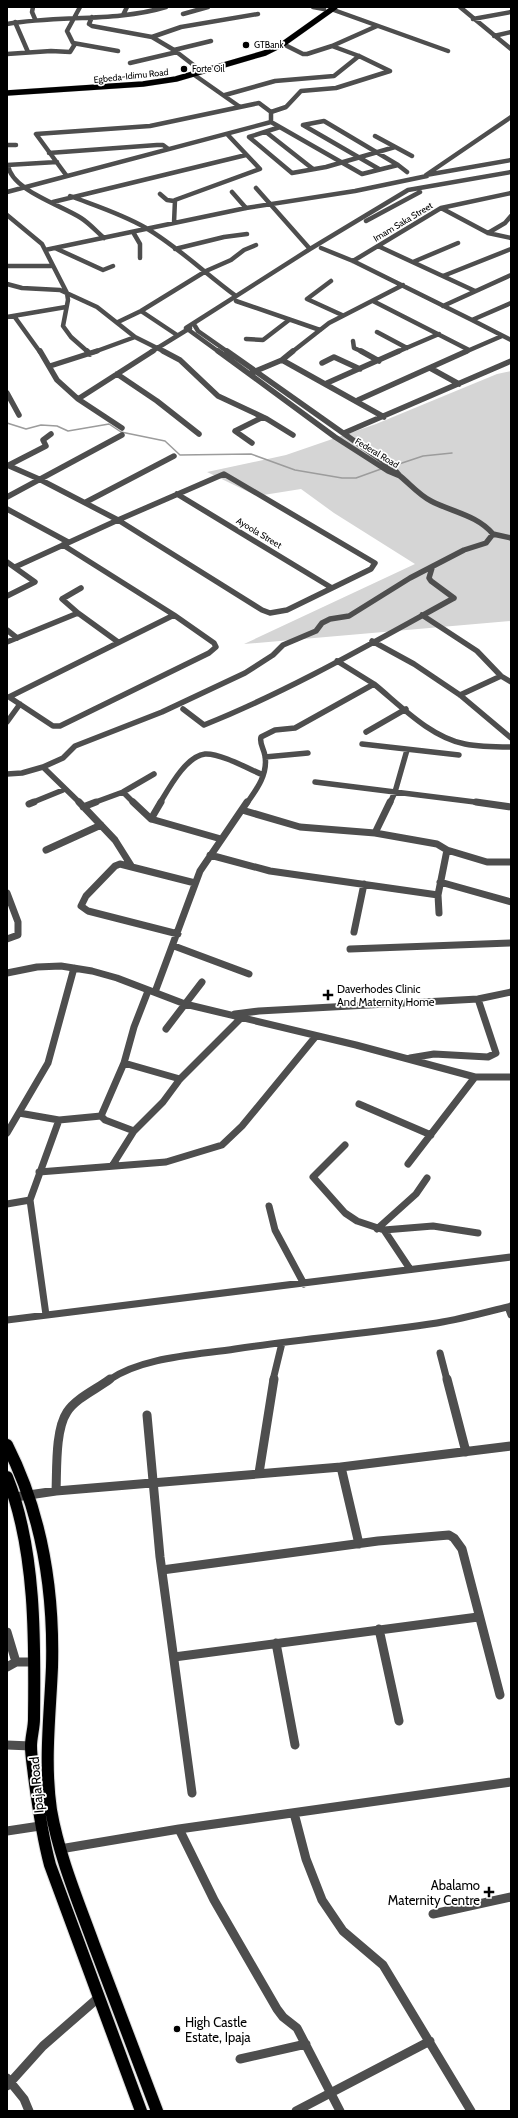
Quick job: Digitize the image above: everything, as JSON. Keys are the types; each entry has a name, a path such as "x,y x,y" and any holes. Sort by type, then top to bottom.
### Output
{"main road":[{"name":"Egbeda-Idimu Road","path":"7,92 145,82 200,70 234,61 269,48 281,42 330,8"},
{"name":"Egbeda-Idimu Road","path":"7,92 143,84 194,74 252,58 283,44 306,25"},
{"name":"Ipaja Road","path":"7,1445 21,1472 43,1552 50,1608 52,1650 47,1721 48,1792 60,1849 157,2111"},
{"name":"Ipaja Road","path":"7,1477 15,1497 27,1555 33,1615 34,1720 31,1746 40,1826 50,1865 141,2111"}],"street":[{"path":"33,7 32,12 35,19"},
{"path":"80,7 76,18 67,31 75,44 118,51"},
{"path":"123,15 127,7"},
{"path":"7,24 35,19 123,15 150,12 166,7"},
{"path":"183,14 208,7"},
{"path":"313,7 330,8 448,51"},
{"path":"460,7 511,49"},
{"path":"474,19 511,12"},
{"path":"152,37 181,27 258,14"},
{"path":"92,17 89,24 92,26 152,37 176,51 200,70"},
{"path":"15,22 28,52"},
{"path":"283,44 305,54 332,46 377,26"},
{"path":"494,36 511,32"},
{"path":"130,62 211,41"},
{"path":"7,54 28,52 70,52 75,44"},
{"path":"271,112 286,107 301,91 336,88 390,72 360,56 332,46"},
{"path":"226,95 275,81 334,76 360,56"},
{"path":"194,74 226,95 240,107"},
{"path":"66,175 36,134 150,126 258,103 271,112"},
{"path":"271,112 271,122"},
{"path":"427,176 426,175 433,169 511,117"},
{"path":"379,169 303,125 318,120 324,121 377,152 407,172"},
{"path":"7,192 66,175 271,122 362,174 398,165"},
{"path":"280,128 249,137 292,173 341,162 395,147"},
{"path":"266,132 313,169"},
{"path":"160,194 167,200 174,201 260,169 227,134"},
{"path":"375,136 412,156"},
{"path":"7,145 16,145"},
{"path":"50,153 157,145 163,145 168,148"},
{"path":"53,202 70,196 246,155"},
{"path":"45,250 246,208 355,191 511,160"},
{"path":"57,162 7,165 8,173 25,188 81,218 104,238"},
{"path":"78,399 156,348 195,326 310,249 408,190 511,172"},
{"path":"188,329 186,328 188,326 377,215 420,192 511,175"},
{"path":"256,188 310,249"},
{"path":"232,192 246,208"},
{"name":"Imam Saka Street","path":"353,261 441,208 511,193"},
{"path":"70,196 123,216 148,229 206,271 236,298 289,320 320,330"},
{"path":"174,201 174,224"},
{"path":"441,208 511,244"},
{"path":"370,213 377,215"},
{"path":"7,215 32,234 45,250 68,293 63,326 70,337 90,354"},
{"path":"490,234 505,223 511,216"},
{"path":"133,232 140,244 140,258"},
{"path":"175,249 224,237 247,234"},
{"path":"490,234 511,238"},
{"path":"413,262 458,243"},
{"path":"118,322 141,312 206,271 231,260 244,250 256,245"},
{"path":"378,246 475,291"},
{"path":"55,248 103,270 113,266"},
{"path":"321,248 353,261 403,285 511,340"},
{"path":"443,276 511,249"},
{"path":"7,266 53,266"},
{"path":"443,306 511,275"},
{"path":"331,281 307,299 342,315"},
{"path":"7,284 22,288"},
{"path":"248,374 282,360 342,315 403,285"},
{"path":"7,290 22,288 60,290 98,307 135,337 180,360 218,396 263,417 293,435"},
{"path":"373,301 470,350"},
{"path":"472,320 511,303"},
{"path":"7,317 66,307"},
{"path":"503,307 511,311"},
{"path":"141,312 177,335"},
{"path":"14,316 50,366 57,380 78,399 122,428"},
{"path":"246,339 263,340 289,320"},
{"name":"Federal Road","path":"195,326 198,331 344,433 394,469 400,476"},
{"name":"Federal Road","path":"188,329 335,437 378,465 400,476"},
{"path":"377,332 407,348"},
{"path":"327,383 439,334"},
{"path":"358,400 502,336"},
{"path":"50,366 90,354 135,337"},
{"path":"353,340 354,348 379,361"},
{"path":"322,357 329,360"},
{"path":"322,363 334,357 360,369"},
{"path":"282,360 358,400 384,417"},
{"path":"344,433 511,361"},
{"path":"430,368 459,384"},
{"path":"117,374 157,401 198,434"},
{"path":"7,393 19,415"},
{"path":"252,443 235,431 263,417"},
{"path":"8,465 46,446 43,440 51,434"},
{"path":"7,497 122,435"},
{"path":"86,502 174,456"},
{"path":"8,465 40,479 118,520 262,610 270,613 287,610 371,569 375,563 227,475 221,474 118,520 15,567"},
{"path":"400,476 428,500 479,522 489,529 492,534 511,538"},
{"name":"Ayoola Street","path":"177,494 332,588"},
{"path":"7,509 65,544 174,615 214,643 216,647 214,650 60,726 53,726 8,697"},
{"path":"7,774 22,774 43,767 63,758 75,746 162,712 245,674 273,655 283,645 316,631 322,623 330,619 349,616 410,578 432,568 464,550 486,543 492,534"},
{"path":"7,562 35,582 30,586 7,596"},
{"path":"183,709 204,726 232,715 454,598 431,581 429,578 432,568"},
{"path":"81,588 62,599 78,613 118,642"},
{"path":"7,642 78,613"},
{"path":"8,697 174,615"},
{"path":"422,615 477,651 501,676 511,682"},
{"path":"7,630 17,638"},
{"path":"372,641 414,664 460,695 509,737 505,742 496,747"},
{"path":"337,661 374,684 445,737 463,744 511,747"},
{"path":"460,695 501,676"},
{"path":"101,1116 124,1063 134,1027 174,946 195,883 210,855 259,787 263,775 265,757 260,740 261,737 275,730 295,728 374,684"},
{"path":"7,722 20,704"},
{"path":"366,732 406,709"},
{"path":"362,744 459,755"},
{"path":"376,832 395,792 407,750"},
{"path":"265,757 308,753"},
{"path":"151,819 177,775 199,755 210,755 263,775"},
{"path":"43,767 63,790 101,825 128,857 132,867"},
{"path":"83,807 123,792 154,774"},
{"path":"315,782 511,807"},
{"path":"29,804 63,790"},
{"path":"123,792 151,819 221,839"},
{"path":"242,810 300,827 376,832 438,844 447,850 487,862 511,862"},
{"path":"46,850 101,825"},
{"path":"439,913 438,895 447,850"},
{"path":"210,855 270,871 438,895"},
{"path":"178,934 88,911 81,906 86,896 115,866 120,864 195,883"},
{"path":"440,882 511,902"},
{"path":"354,932 364,884"},
{"path":"7,893 18,922 18,935 7,938"},
{"path":"350,949 511,943"},
{"path":"174,946 249,974"},
{"path":"7,973 37,967 61,966 74,968 117,978 185,1004 409,1058 475,1077 511,1078"},
{"path":"7,1133 48,1063 74,968"},
{"path":"166,1029 202,982"},
{"path":"230,1015 259,1011 478,999 511,992"},
{"path":"409,1058 434,1054 488,1057 494,1055 496,1053 478,999"},
{"path":"112,1166 134,1131 163,1102 180,1078 241,1018"},
{"path":"40,1172 171,1161 222,1145 242,1126 316,1036"},
{"path":"124,1063 180,1078"},
{"path":"408,1164 475,1077"},
{"path":"359,1104 431,1135"},
{"path":"19,1113 59,1120 101,1116 105,1120 134,1131"},
{"path":"46,1315 30,1200 59,1120"},
{"path":"345,1145 312,1177 345,1213 357,1221 381,1229 433,1226 478,1233"},
{"path":"381,1229 416,1194 427,1178"},
{"path":"7,1204 30,1200"},
{"path":"269,1206 275,1230 304,1284"},
{"path":"381,1229 410,1269"},
{"path":"7,1320 511,1257"},
{"path":"56,1491 58,1438 66,1413 102,1383 119,1373 141,1365 310,1338 438,1323 510,1310"},
{"path":"259,1473 273,1382 282,1343"},
{"path":"440,1353 466,1452"},
{"path":"147,1415 151,1484 192,1793"},
{"path":"15,1497 56,1491 341,1467 511,1446"},
{"path":"341,1467 358,1544"},
{"path":"162,1570 358,1544 437,1535 452,1536 462,1549 478,1617 500,1695"},
{"path":"174,1657 478,1617"},
{"path":"379,1629 399,1721"},
{"path":"7,1632 16,1662"},
{"path":"276,1643 295,1745"},
{"path":"7,1667 16,1662 34,1662"},
{"path":"7,1745 31,1746"},
{"path":"60,1849 179,1829 511,1782"},
{"path":"294,1813 306,1858 322,1900 343,1931 383,1965 471,2111"},
{"path":"7,1831 40,1826"},
{"path":"179,1829 214,1900 277,2009 283,2017 297,2028 340,2111"},
{"path":"433,1914 511,1897"},
{"path":"29,2111 24,2099 8,2082 48,2041 98,1998"},
{"path":"296,2111 430,2041"},
{"path":"240,2059 306,2044"}],"shaded area":[{"path":"511,371 511,621 244,644 415,564 334,513 301,489 257,496 207,472 286,455 376,424 497,374"}],"waterway":[{"path":"7,423 26,429 41,425 57,426 68,431 109,424 121,432 165,441 180,455 251,454 295,470 342,478 356,478 381,469"},
{"path":"393,466 423,456 452,453"}],"place":[{"name":"GTBank","path":"246,45"},
{"name":"Forte Oil","path":"184,69"},
{"name":"Daverhodes Clinic And Maternity Home","path":"328,995"},
{"name":"Abalamo Maternity Centre","path":"489,1892"},
{"name":"High Castle Estate, Ipaja","path":"177,2029"}]}
